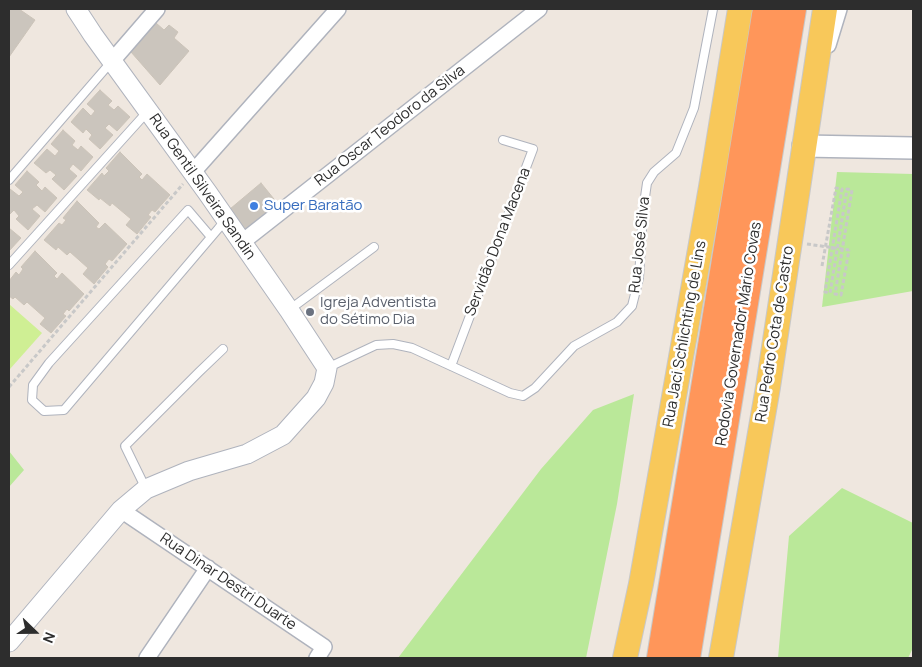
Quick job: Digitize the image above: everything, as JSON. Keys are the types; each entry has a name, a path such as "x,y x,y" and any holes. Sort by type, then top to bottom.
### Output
{"highway":[{"name":"Rodovia Governador Mário Covas","path":"661,658 785,9"},
{"name":"Rodovia Governador Mário Covas","path":"686,658 785,9"}],"main road":[{"name":"Rua Jaci Schlichting de Lins","path":"625,658 643,574 711,187 740,9"},
{"name":"Rua Pedro Cota de Castro","path":"721,658 768,387 825,9"},
{"path":"803,146 913,148"}],"street":[{"name":"Rua Gentil Silveira Sandin","path":"76,9 226,219 327,368"},
{"path":"112,61 157,9"},
{"path":"193,172 338,9"},
{"name":"Rua Oscar Teodoro da Silva","path":"242,242 539,9"},
{"path":"813,89 839,9"},
{"path":"9,642 121,510 146,489 189,471 247,454 284,435 316,398 324,383 327,368"},
{"name":"Rua Dinar Destri Duarte","path":"121,510 324,648 317,658"},
{"path":"147,658 208,568"}],"lane":[{"name":"Rua José Silva","path":"451,366 510,393 523,396 535,388 574,346 617,322 632,306 639,278 643,211 647,183 654,172 676,153 694,108 713,9"},
{"path":"9,180 112,61"},
{"path":"9,265 148,111"},
{"name":"Servidão Dona Macena","path":"451,366 533,149 502,140"},
{"path":"211,237 188,210 49,363 33,385 32,400 44,411 64,410 211,237 226,219"},
{"path":"289,310 374,247"},
{"path":"327,368 376,344 393,344 412,348 451,366"},
{"path":"146,489 125,446 223,349"}],"path":[{"path":"9,387 193,172"},
{"path":"789,242 849,250 841,295 835,294 852,190 847,189 830,293 825,292 842,188 836,188 822,266"}],"green space":[{"path":"837,172 913,174 913,291 822,307"},
{"path":"9,304 42,333 10,369 9,367"},
{"path":"634,394 617,504 586,658 398,658 541,469 593,410"},
{"path":"9,451 24,470 9,487"},
{"path":"842,488 913,523 913,648 908,658 778,658 789,536"}],"building":[{"path":"9,9 19,9 35,20 9,57"},
{"path":"156,23 164,30 169,25 178,32 174,38 189,51 160,85 131,52"},
{"path":"100,90 112,101 108,105 114,110 118,106 130,117 117,131 109,124 105,128 113,135 100,149 89,139 92,135 86,129 83,133 71,122 83,108 91,116 95,111 87,104"},
{"path":"63,130 75,141 72,145 78,150 81,146 93,157 81,171 73,164 69,169 77,176 64,190 52,179 56,175 50,170 46,173 34,163 47,149 55,156 59,151 51,144"},
{"path":"120,152 142,174 139,177 142,180 147,174 170,195 155,212 152,210 148,215 151,217 137,234 126,225 131,219 112,203 110,206 87,190 102,173 104,176 109,171 106,168"},
{"path":"27,171 39,182 36,185 42,191 45,187 57,198 45,212 37,205 32,209 40,216 28,230 16,219 19,216 14,210 9,213 9,191 10,189 19,196 23,192 15,185"},
{"name":"Super Baratão","path":"261,183 278,204 245,229 230,209"},
{"path":"77,201 99,223 96,227 99,229 105,223 127,244 112,261 109,259 105,264 108,267 94,284 83,274 88,268 70,252 67,255 58,247 56,250 44,240 59,223 62,225 66,220 63,218"},
{"path":"9,228 21,238 9,251"},
{"path":"35,251 57,273 54,276 57,279 62,273 84,294 69,311 67,309 63,314 66,316 51,333 40,324 45,318 27,302 24,305 15,297 13,299 9,296 9,281 16,272 19,275 23,269 21,267"}],"place":[{"name":"Super Baratão","path":"254,206"},
{"name":"Igreja Adventista do Sétimo Dia","path":"310,312"}]}
